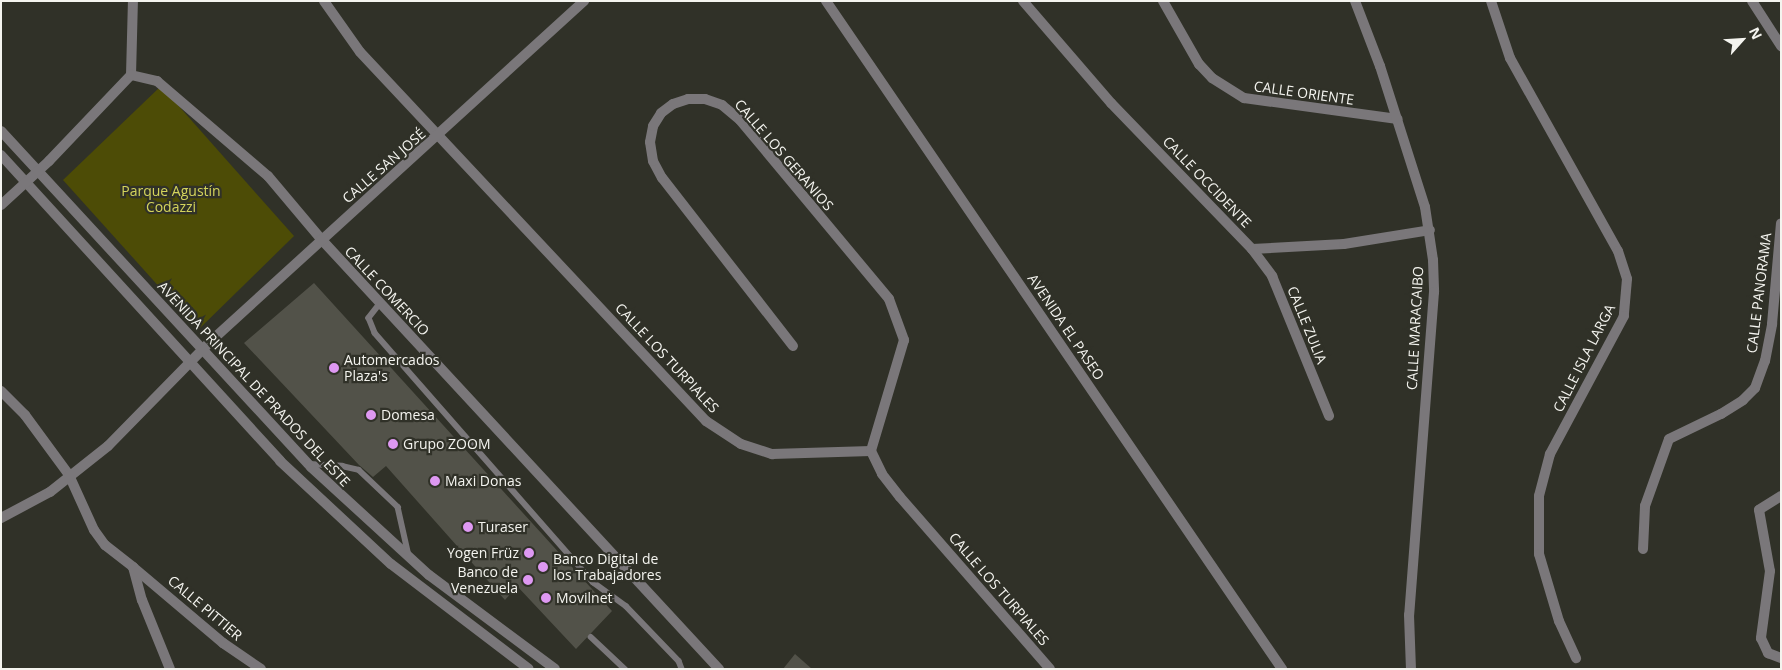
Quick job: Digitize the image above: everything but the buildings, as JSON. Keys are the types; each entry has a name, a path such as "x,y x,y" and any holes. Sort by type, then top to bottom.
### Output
{"street":[{"path":"1,205 38,171 131,75 133,1"},
{"name":"CALLE LOS TURPIALES","path":"324,1 360,52 706,421 741,444 772,454 871,451 882,474 900,497 1050,669"},
{"name":"CALLE SAN JOSÉ","path":"1,518 50,492 68,475 108,446 201,351 321,239 438,136 584,1"},
{"name":"AVENIDA EL PASEO","path":"826,1 1282,669"},
{"name":"CALLE OCCIDENTE","path":"1023,1 1111,103 1252,249 1344,244 1430,230"},
{"name":"CALLE ORIENTE","path":"1163,1 1198,64 1212,78 1244,98 1398,119"},
{"name":"CALLE MARACAIBO","path":"1355,1 1398,119 1430,230 1434,292 1410,615 1411,669"},
{"name":"CALLE ISLA LARGA","path":"1492,1 1510,58 1618,251 1627,279 1624,316 1550,454 1539,496 1539,554 1559,621 1576,658"},
{"path":"1752,1 1781,46"},
{"name":"CALLE COMERCIO","path":"131,75 157,82 223,135 268,176 321,239 380,304 719,669"},
{"name":"CALLE LOS GERANIOS","path":"793,346 662,178 653,161 653,126 661,113 673,104 688,98 705,99 722,105 740,120 889,299 904,340 871,451"},
{"name":"AVENIDA PRINCIPAL DE PRADOS DEL ESTE","path":"1,131 201,351 307,464 410,558 470,609 555,669"},
{"path":"1,155 280,461 341,518 428,593 529,669"},
{"name":"CALLE PANORAMA","path":"1643,549 1645,506 1669,439 1721,414 1743,400 1755,388 1765,361 1772,324 1781,223"},
{"name":"CALLE ZULIA","path":"1252,249 1272,276 1329,416"},
{"name":"CALLE PITTIER","path":"1,391 25,416 68,475 94,530 105,545 223,643 261,669"},
{"path":"1781,496 1759,510 1770,571 1761,638 1762,647 1768,653 1781,658"},
{"path":"133,567 142,600 170,669"}],"lane":[{"path":"380,304 369,318 375,333 593,582 626,606 679,661 682,669"},
{"path":"307,464 354,467 385,494 401,513 410,558"},
{"path":"591,637 625,669"}],"green space":[{"name":"Parque Agustín Codazzi","path":"161,86 294,236 198,330 63,180"}],"place":[{"name":"Automercados Plaza's","path":"334,368"},
{"name":"Domesa","path":"371,415"},
{"name":"Grupo ZOOM","path":"393,444"},
{"name":"Maxi Donas","path":"435,481"},
{"name":"Turaser","path":"468,527"},
{"name":"Yogen Früz","path":"529,553"},
{"name":"Banco Digital de los Trabajadores","path":"543,567"},
{"name":"Banco de Venezuela","path":"528,580"},
{"name":"Movilnet","path":"546,598"}]}
